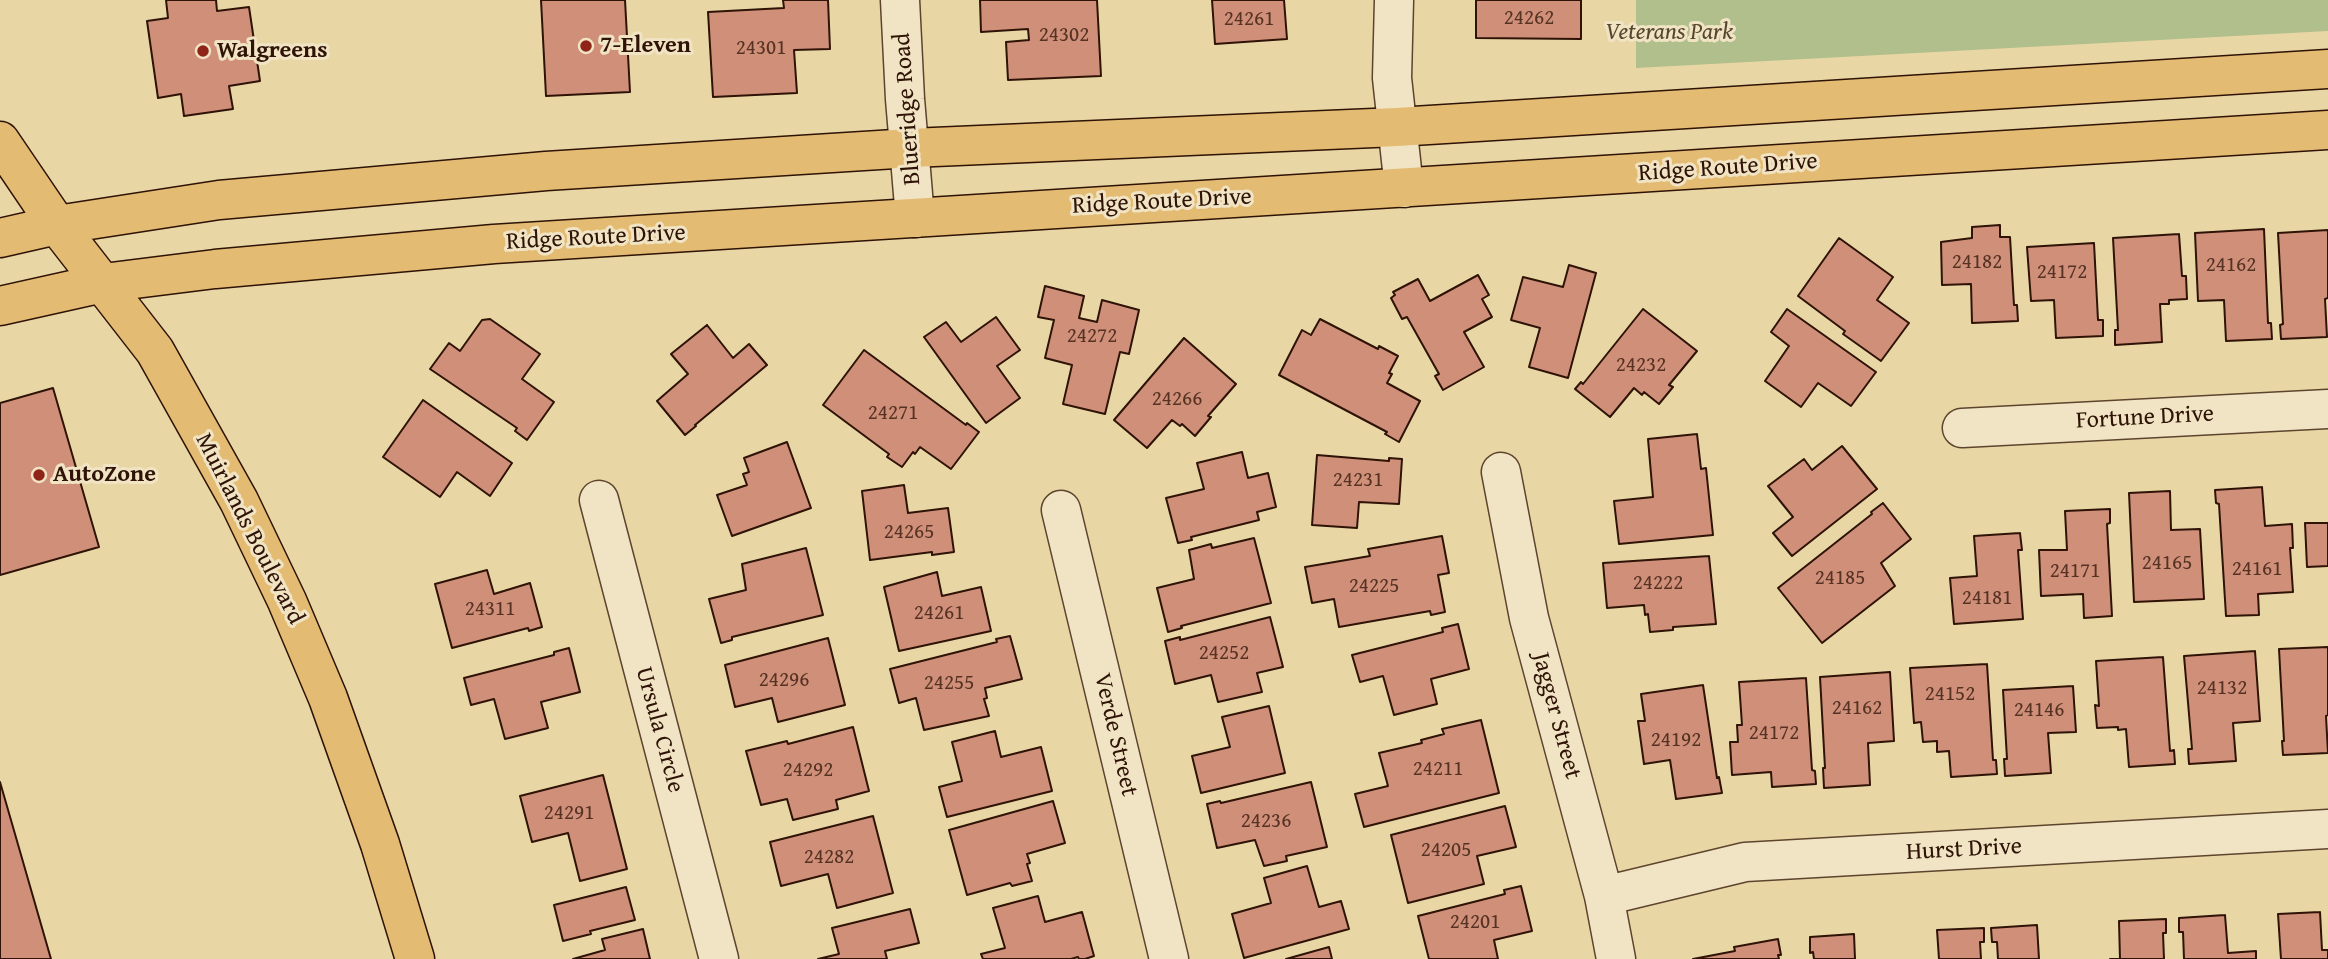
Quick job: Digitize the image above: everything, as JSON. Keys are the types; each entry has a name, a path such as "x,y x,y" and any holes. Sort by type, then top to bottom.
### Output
{"main road":[{"path":"0,238 57,225 219,200 547,170 911,148 1397,127 2328,69"},
{"name":"Ridge Route Drive","path":"0,306 103,284 215,269 494,244 2328,130"},
{"name":"Muirlands Boulevard","path":"0,141 57,225 155,351 239,501 287,601 333,710 380,844 415,959"}],"street":[{"name":"Blueridge Road","path":"901,0 905,99 915,218"},
{"path":"1394,0 1392,78 1404,188"},
{"name":"Fortune Drive","path":"1962,428 2328,408"},
{"name":"Jagger Street","path":"1501,472 1529,618 1604,896 1616,959"},
{"name":"Ursula Circle","path":"599,500 719,959"},
{"name":"Verde Street","path":"1061,510 1169,959"},
{"name":"Hurst Drive","path":"1604,896 1745,862 2328,829"}],"green space":[{"name":"Veterans Park","path":"1636,0 2328,0 2328,31 1636,68"}],"building":[{"name":"Walgreens","path":"166,0 216,0 217,11 249,7 260,81 229,86 233,109 184,116 181,94 158,98 147,21 168,18"},
{"name":"7-Eleven","path":"541,0 625,0 630,92 546,96"},
{"path":"783,0 828,0 830,49 794,50 797,93 713,97 708,12 784,8"},
{"path":"980,0 1097,0 1101,76 1008,80 1006,42 1029,40 1028,29 981,32"},
{"path":"1212,0 1284,0 1287,39 1215,44"},
{"path":"1476,0 1581,0 1581,39 1476,38"},
{"path":"2000,225 2000,237 2010,237 2014,305 2017,305 2018,321 1972,323 1971,284 1942,285 1941,242 1972,238 1972,227"},
{"path":"2264,229 2268,323 2271,323 2272,339 2226,341 2224,300 2198,301 2195,233"},
{"path":"2328,230 2328,298 2325,299 2327,337 2281,339 2280,325 2283,324 2278,233"},
{"path":"2179,234 2182,276 2186,276 2187,299 2169,300 2169,304 2160,304 2162,342 2115,345 2115,330 2118,330 2113,238"},
{"path":"1839,238 1893,277 1877,300 1909,323 1881,361 1843,334 1845,331 1798,296"},
{"path":"2094,243 2098,320 2103,320 2103,336 2056,338 2054,300 2031,301 2027,247"},
{"path":"1569,265 1596,273 1568,378 1529,367 1540,328 1511,320 1523,277 1563,287"},
{"path":"1478,275 1489,295 1482,299 1492,317 1464,332 1484,367 1443,390 1435,376 1439,374 1407,317 1402,319 1391,298 1395,295 1393,292 1418,279 1430,301"},
{"path":"1045,286 1084,296 1079,318 1097,322 1102,300 1139,310 1129,354 1120,352 1105,414 1063,404 1072,365 1045,358 1054,320 1038,317"},
{"path":"1643,309 1697,351 1669,385 1673,387 1659,404 1634,388 1610,417 1575,389 1581,382 1583,384"},
{"path":"1787,309 1876,372 1851,406 1818,383 1801,407 1765,381 1789,346 1771,332"},
{"path":"996,317 1020,350 997,366 1020,398 986,423 924,337 946,322 961,342"},
{"path":"490,319 540,354 522,379 554,402 527,440 515,431 517,428 430,369 449,343 460,351 482,320"},
{"path":"1320,319 1378,349 1379,346 1398,356 1387,383 1420,401 1399,442 1385,434 1387,432 1279,375 1302,330 1311,335"},
{"path":"707,325 733,358 749,344 767,365 685,435 657,401 688,374 671,354"},
{"path":"1184,338 1236,384 1208,416 1211,417 1195,436 1182,424 1180,426 1172,420 1147,448 1114,420"},
{"path":"864,350 979,432 951,469 920,447 902,467 887,457 889,454 823,405"},
{"name":"AutoZone","path":"53,388 99,547 0,575 0,403"},
{"path":"423,400 512,463 490,496 457,472 440,497 383,457"},
{"path":"1697,434 1701,469 1706,468 1713,535 1619,544 1614,501 1653,497 1648,439"},
{"path":"787,442 811,508 732,536 717,495 747,485 743,474 749,472 744,458"},
{"path":"1842,446 1877,489 1792,556 1773,533 1793,517 1768,486 1804,459 1812,470"},
{"path":"1242,452 1248,478 1268,473 1276,507 1257,512 1259,520 1191,537 1192,540 1178,543 1166,498 1204,489 1197,463"},
{"path":"1317,455 1389,461 1389,458 1402,459 1399,504 1359,502 1357,528 1312,525"},
{"path":"904,485 908,513 948,508 954,552 870,560 862,491"},
{"path":"2262,487 2265,526 2292,524 2293,548 2290,548 2293,592 2258,594 2259,615 2226,616 2219,504 2216,503 2215,490"},
{"path":"2170,491 2171,530 2200,529 2204,599 2134,602 2129,493"},
{"path":"1883,503 1911,539 1881,563 1895,586 1822,643 1778,588"},
{"path":"2110,509 2110,523 2107,524 2112,616 2084,618 2083,594 2041,596 2039,550 2067,550 2065,511"},
{"path":"2305,523 2328,523 2328,566 2307,567"},
{"path":"2020,533 2022,550 2018,550 2023,619 1954,624 1950,578 1977,576 1974,536"},
{"path":"1442,536 1449,573 1438,575 1445,612 1431,615 1430,611 1339,627 1334,599 1312,603 1305,567 1370,556 1368,549"},
{"path":"1254,538 1271,603 1181,626 1182,628 1168,632 1157,588 1194,579 1189,550 1211,544 1212,548"},
{"path":"806,548 823,615 732,637 732,640 721,643 709,599 746,590 742,564"},
{"path":"1709,556 1716,624 1673,627 1673,630 1650,632 1644,605 1607,608 1603,563"},
{"path":"487,570 494,594 530,583 542,627 529,631 528,628 452,648 435,584"},
{"path":"937,572 942,596 981,587 991,631 899,651 884,587"},
{"path":"1270,617 1283,667 1257,673 1262,692 1218,702 1211,675 1175,684 1165,641 1180,637 1180,640"},
{"path":"1458,624 1469,669 1431,679 1437,704 1394,715 1383,676 1360,682 1352,655 1443,632 1442,628"},
{"path":"1010,636 1022,679 985,688 987,698 984,699 989,716 924,730 916,698 899,703 890,669 997,642 996,639"},
{"path":"828,638 845,705 778,722 772,698 735,707 725,665"},
{"path":"2328,647 2328,753 2283,755 2279,649"},
{"path":"569,648 580,692 541,702 548,728 505,739 494,699 471,705 464,678 554,655 554,652"},
{"path":"2255,651 2260,721 2233,723 2236,761 2189,764 2188,749 2192,749 2184,656"},
{"path":"2163,657 2170,751 2174,750 2175,764 2129,767 2126,729 2097,728 2095,705 2099,706 2096,661"},
{"path":"1987,664 1993,760 1996,760 1997,774 1951,777 1949,751 1937,752 1937,741 1923,742 1921,722 1914,723 1910,668"},
{"path":"1890,672 1894,741 1868,743 1870,785 1824,788 1820,677"},
{"path":"1806,678 1812,770 1815,771 1816,784 1772,787 1771,772 1732,775 1730,742 1738,742 1737,725 1742,725 1739,682"},
{"path":"1703,685 1717,778 1719,777 1722,793 1676,799 1670,760 1644,764 1638,721 1645,721 1641,694"},
{"path":"2073,686 2076,732 2048,733 2051,773 2005,776 2004,759 2007,759 2003,690"},
{"path":"1269,706 1285,773 1201,793 1192,756 1230,747 1222,717"},
{"path":"1481,720 1499,793 1364,827 1355,794 1388,786 1379,753 1422,743 1421,740 1444,734 1442,729"},
{"path":"853,727 869,791 836,800 838,809 793,820 787,799 761,805 746,751 787,741 788,744"},
{"path":"995,731 1001,757 1041,747 1052,791 947,817 939,787 962,781 952,742"},
{"path":"603,775 627,869 580,881 568,833 532,842 520,796"},
{"path":"0,782 51,959 0,959"},
{"path":"1311,782 1327,847 1286,856 1287,861 1264,866 1255,840 1217,848 1207,804"},
{"path":"1053,801 1065,843 1027,854 1032,881 1012,886 1010,883 967,895 949,830"},
{"path":"1505,806 1516,847 1477,856 1484,884 1408,903 1391,835"},
{"path":"873,816 893,893 837,908 828,874 781,886 770,842"},
{"path":"1307,866 1319,907 1341,901 1349,929 1244,958 1232,914 1271,903 1264,878"},
{"path":"1521,886 1532,931 1494,940 1498,959 1429,959 1418,916 1505,894 1504,890"},
{"path":"626,887 635,920 563,941 554,905"},
{"path":"1038,896 1045,922 1082,912 1094,956 1085,959 983,959 981,954 1005,948 993,908"},
{"path":"910,909 919,943 885,951 887,959 818,959 839,954 832,928"},
{"path":"2320,912 2322,950 2328,950 2328,959 2281,959 2278,914"},
{"path":"2225,915 2228,953 2256,951 2256,959 2184,959 2183,932 2179,932 2179,918"},
{"path":"2166,919 2166,933 2163,933 2164,959 2120,959 2119,921"},
{"path":"2037,925 2039,959 1998,959 1997,942 1992,942 1991,928"},
{"path":"1984,928 1984,942 1980,942 1981,959 1939,959 1937,930"},
{"path":"643,929 650,959 573,959 605,950 602,939"},
{"path":"1854,934 1855,959 1814,959 1813,952 1810,953 1810,937"},
{"path":"1778,939 1781,955 1778,955 1779,959 1693,959 1735,951 1734,947"},
{"path":"1329,947 1332,959 1286,959"}],"place":[{"name":"7-Eleven","path":"586,46"},
{"name":"Walgreens","path":"203,51"},
{"name":"AutoZone","path":"39,475"}]}
